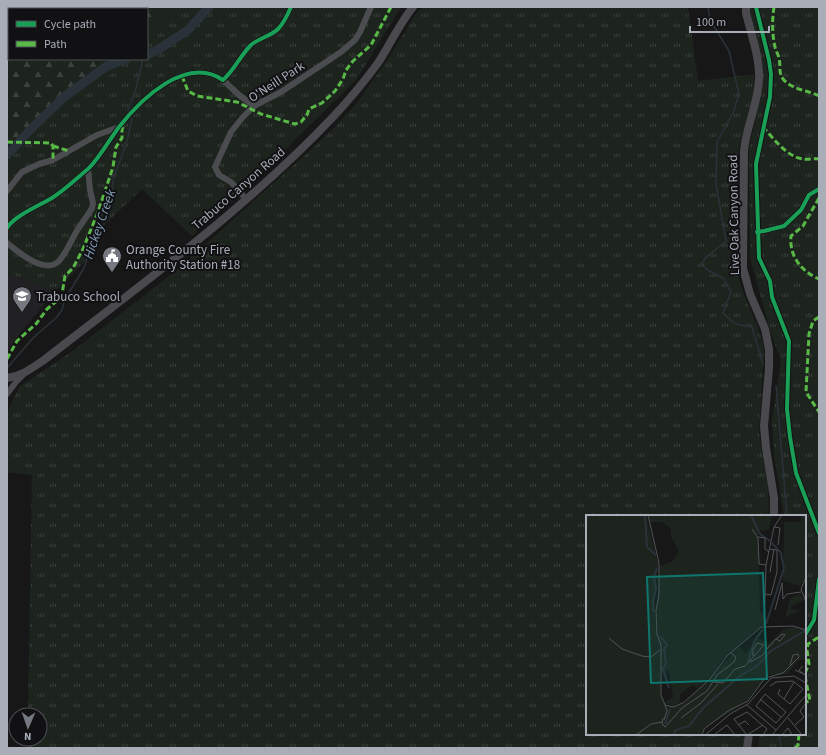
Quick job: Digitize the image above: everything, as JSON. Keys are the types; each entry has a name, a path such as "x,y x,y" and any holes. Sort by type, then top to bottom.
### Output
{"main road":[{"name":"Trabuco Canyon Road","path":"7,378 15,377 26,372 44,360 187,248 246,199 329,121 357,89 378,63 413,7"},
{"name":"Live Oak Canyon Road","path":"746,7 760,79 744,151 743,268 750,294 765,329 769,349 770,368 764,426 774,498 774,515"},
{"path":"747,748 749,735"}],"street":[{"path":"223,80 234,69 246,50 253,43 278,30 291,7"},
{"name":"O'Neill Park","path":"246,199 231,182 219,175 215,167 231,132 254,106 281,92 341,52 355,40 371,7"},
{"path":"7,228 13,220 54,197 88,169 133,111 160,87 175,78 205,72 216,75 254,106"},
{"path":"7,191 22,172 39,164 53,160 97,135 120,126"},
{"path":"7,243 19,252 41,264 52,265 58,262 92,208 93,204 88,169"},
{"path":"757,232 784,226 802,210 809,195 819,189"},
{"path":"7,394 26,372"}],"shaded area":[{"name":"Trabuco School","path":"7,272 55,292 21,332 7,352"}],"green space":[{"path":"172,7 401,7 356,80 252,182 192,236 142,189 97,232 90,256 55,292 7,272 7,146 73,87 110,60 148,60 148,32"},
{"path":"172,7 148,32 148,8 10,8"},
{"path":"423,7 688,7 698,81 754,74 753,95 739,147 738,266 739,280 758,327 764,348 759,433 768,486 769,515 586,515 586,735 745,735 743,748 28,748 48,747 48,707 28,707 32,475 7,472 7,417 9,408 19,387 74,350 177,270 332,130 356,104 388,59 417,12"},
{"path":"749,7 819,7 819,748 758,748 760,735 806,735 806,515 784,515 774,455 772,419 781,361 769,327 750,257 749,149 761,94"},
{"path":"7,10 8,60 110,60 73,87 7,146"}],"waterway":[{"path":"148,54 188,30 209,7"},
{"path":"708,7 710,20 729,51 739,94 733,113 717,142 716,184 726,241 705,258 702,265 709,271 723,278 731,292 723,313 735,324 752,327 763,364"},
{"path":"7,155 64,97 107,66 123,60"},
{"name":"Hickey Creek","path":"130,113 128,109 135,92 143,60"},
{"name":"Hickey Creek","path":"7,368 34,337 56,318 62,310 65,299 84,268 99,220 112,191 113,180 127,141 132,119 131,116"},
{"path":"776,386 787,515"},
{"path":"779,735 781,748"}],"marked path":[{"path":"182,76 188,91 197,96 237,102 261,114 295,124 301,122 307,115 309,109 322,103 335,91 343,79 346,70 353,61 371,45 391,7"},
{"path":"774,7 773,37 779,58 781,76 787,83 795,88 819,96"},
{"path":"7,359 17,341 36,324 47,309 58,300 62,294 65,276 73,268 83,249 98,212 113,167 116,147 122,138 122,129 124,126"},
{"path":"763,127 791,155 803,159 819,159"},
{"path":"7,142 51,143 53,146 53,160"},
{"path":"53,146 69,151"},
{"path":"819,198 803,226 791,236 794,256 807,272 819,279"},
{"path":"819,317 813,321 809,334 806,392 819,412"},
{"path":"806,671 809,664 807,650 808,644 819,637"},
{"path":"806,681 810,701 806,702"},
{"path":"795,748 798,745 799,735"}],"cycle path":[{"path":"7,228 21,215 57,195 88,169 128,116 152,93 165,84 180,77 194,73 209,74 223,80 251,45 278,29 291,7"},
{"path":"756,7 771,74 770,97 756,164 759,258 770,281 772,297 789,341 787,409 790,437 796,473 819,533"},
{"path":"757,232 784,226 801,210 809,195 819,189"},
{"path":"806,633 814,620 819,579"}],"place":[{"name":"Orange County Fire Authority Station #18","path":"112,273"},
{"name":"Trabuco School","path":"22,313"}]}
